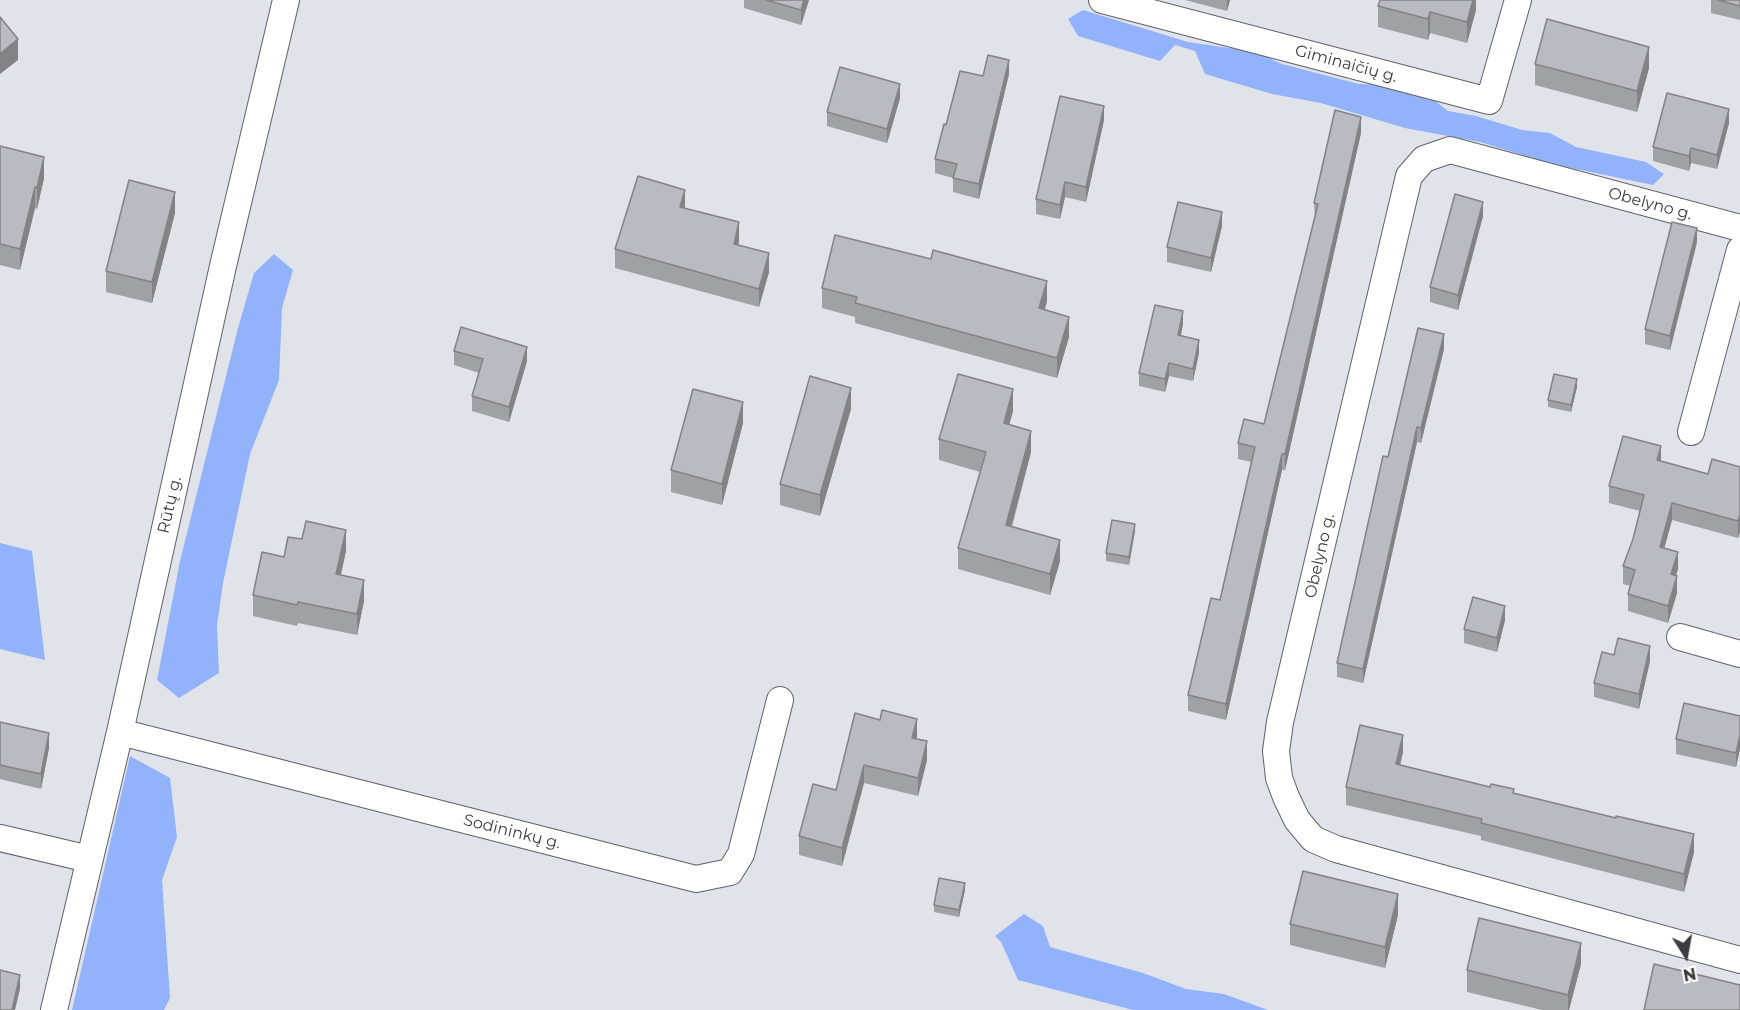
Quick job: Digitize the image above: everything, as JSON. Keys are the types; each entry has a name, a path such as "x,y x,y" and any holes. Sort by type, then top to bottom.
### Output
{"street":[{"name":"Rūtų g.","path":"54,1010 120,732 223,266 286,0"},
{"name":"Giminaičių g.","path":"1102,0 1489,101 1518,0"},
{"name":"Obelyno g.","path":"1740,228 1450,150 1424,159 1409,176 1280,722 1276,751 1279,778 1286,797 1297,820 1313,839 1336,849 1740,960"},
{"path":"1691,432 1740,250"},
{"path":"1680,638 1740,654"},
{"name":"Sodininkų g.","path":"120,732 696,879 730,872 741,854 780,700"},
{"path":"0,838 89,860"}],"shaded area":[{"path":"1083,10 1188,42 1256,52 1282,64 1359,84 1394,85 1434,100 1448,111 1476,116 1522,130 1550,133 1576,147 1646,162 1664,174 1653,185 1552,164 1480,142 1405,128 1321,103 1272,94 1205,74 1195,51 1175,45 1160,61 1078,36 1068,19"},
{"path":"274,254 293,270 282,308 279,380 250,454 223,583 217,625 219,673 179,698 157,680 180,561 238,328 254,273"},
{"path":"0,543 32,551 45,660 0,649"},
{"path":"130,756 170,778 177,837 162,880 170,998 164,1010 72,1010"},
{"path":"1024,914 1043,926 1050,947 1143,973 1186,989 1224,994 1268,1010 1133,1010 1018,980 1001,942 995,936"}],"building":[{"path":"766,0 804,0 801,10"},
{"path":"1380,0 1473,0 1467,22 1430,12 1428,19 1378,6"},
{"path":"1718,0 1740,0 1740,6"},
{"path":"0,17 18,39 0,54"},
{"path":"1547,19 1649,47 1637,91 1535,64"},
{"path":"988,55 1009,60 979,184 953,178 957,164 935,159 960,71 983,76"},
{"path":"840,67 900,84 887,129 827,112"},
{"path":"1667,93 1729,109 1717,155 1691,148 1689,156 1653,147"},
{"path":"1060,96 1104,106 1086,187 1065,182 1060,205 1036,199"},
{"path":"1335,110 1361,117 1226,704 1188,695 1211,598 1220,600 1255,447 1238,443 1244,419 1264,424 1318,204 1314,203"},
{"path":"0,146 44,157 20,249 0,244"},
{"path":"638,176 685,190 680,207 739,222 734,244 769,253 759,289 615,249"},
{"path":"129,180 175,192 152,282 106,271"},
{"path":"1455,194 1483,202 1458,295 1430,287"},
{"path":"1178,202 1222,212 1211,258 1167,247"},
{"path":"1672,222 1697,228 1670,336 1645,329"},
{"path":"835,235 931,259 933,250 1047,281 1039,308 1069,317 1057,358 855,303 857,297 822,288"},
{"path":"1155,305 1183,311 1178,335 1199,340 1193,369 1169,363 1165,379 1139,373"},
{"path":"461,327 527,347 509,407 472,396 483,359 454,351"},
{"path":"1418,328 1444,334 1421,428 1417,427 1363,669 1337,663 1383,456 1388,457"},
{"path":"958,374 1013,389 1004,423 1031,431 1006,525 1060,540 1050,574 958,548 986,452 939,439"},
{"path":"1554,374 1577,379 1571,405 1548,400"},
{"path":"810,376 851,388 820,495 780,484"},
{"path":"693,389 743,402 722,484 671,470"},
{"path":"1623,436 1661,446 1657,460 1708,474 1712,459 1740,467 1738,521 1672,503 1660,547 1678,552 1671,574 1677,576 1668,606 1628,594 1635,570 1623,566 1633,539 1644,495 1609,486"},
{"path":"1112,520 1135,524 1129,557 1106,553"},
{"path":"306,521 346,530 336,574 364,580 357,614 298,602 297,605 253,595 262,552 284,557 288,537 302,539"},
{"path":"1473,597 1505,606 1497,638 1464,629"},
{"path":"1618,638 1650,646 1639,694 1594,683 1602,652 1614,655"},
{"path":"1684,703 1740,716 1740,735 1736,753 1676,739"},
{"path":"882,710 917,719 912,738 927,741 918,778 864,765 842,848 799,836 813,784 836,790 855,713 880,720"},
{"path":"0,722 49,733 41,774 0,765"},
{"path":"1360,725 1403,735 1396,764 1490,787 1491,784 1514,789 1513,793 1694,834 1684,874 1481,823 1482,819 1346,787"},
{"path":"1303,871 1398,894 1385,947 1290,924"},
{"path":"939,878 965,883 959,910 934,905"},
{"path":"1479,918 1581,943 1568,995 1467,970"},
{"path":"1654,964 1740,985 1740,1010 1644,1010"},
{"path":"0,970 20,975 12,1010 0,1010"}]}
